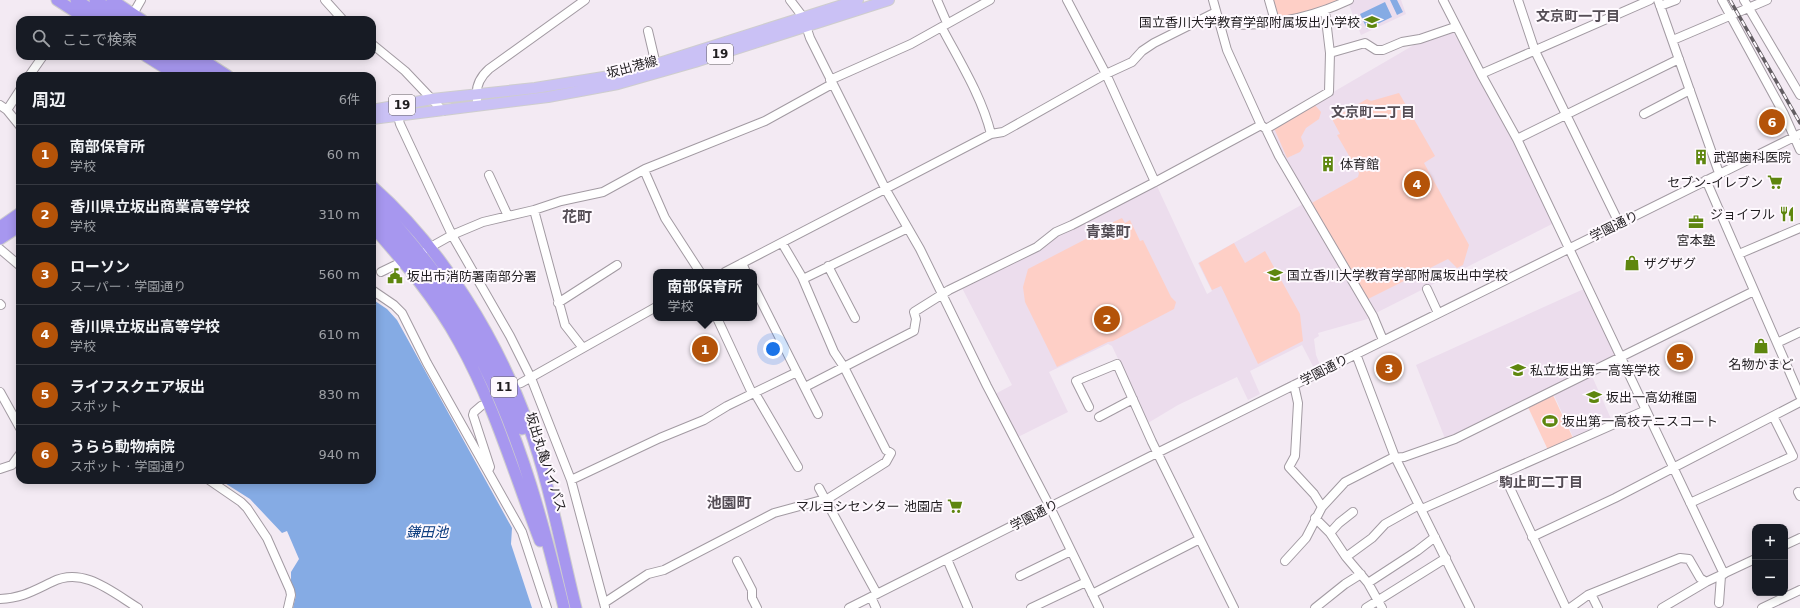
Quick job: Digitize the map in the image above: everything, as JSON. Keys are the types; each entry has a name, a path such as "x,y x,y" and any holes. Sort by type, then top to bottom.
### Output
{"highway":[{"path":"58,0 82,16"},
{"path":"76,0 102,16"},
{"path":"95,0 130,16"},
{"path":"112,0 132,16"},
{"path":"152,60 172,72"},
{"path":"171,60 191,72"},
{"path":"188,60 208,72"},
{"path":"203,60 222,72"},
{"path":"376,190 408,221 428,248"},
{"name":"坂出丸亀バイパス","path":"376,202 426,258 472,326 493,364 527,442 576,608"},
{"path":"0,227 16,216"},
{"name":"坂出丸亀バイパス","path":"376,216 396,238 442,296 484,367 517,445 543,528 564,608"},
{"path":"0,239 16,229"},
{"path":"376,230 405,260 443,315 470,363 492,412 560,592"},
{"name":"11","path":"428,248 484,330 504,366 530,428 576,608"}],"main road":[{"name":"坂出港線","path":"376,109 432,99 580,82 657,69 802,17 858,0"},
{"name":"坂出港線","path":"376,119 581,92 806,27 889,0"}],"street":[{"path":"135,16 141,0"},
{"path":"324,0 339,16"},
{"path":"477,106 476,94 482,77 489,69 585,0"},
{"path":"790,0 802,17 831,82 886,190 908,228 942,294 987,386 1050,507 1099,608"},
{"path":"937,0 945,25 988,123 991,134"},
{"path":"428,248 452,235 483,222 534,210 561,201 603,192 644,170 765,121 831,82 911,44 990,0"},
{"path":"1067,0 1106,74 1155,182"},
{"path":"1213,0 1227,50 1264,127 1279,156 1373,316 1383,340"},
{"path":"1269,0 1275,21"},
{"path":"1219,22 1239,26 1275,21 1325,11 1349,0"},
{"path":"1443,0 1481,74 1518,139 1690,503 1722,575 1719,603"},
{"path":"1518,0 1535,51 1619,223"},
{"path":"1481,74 1650,0"},
{"path":"1676,0 1659,3 1719,173"},
{"path":"1722,0 1797,136 1800,150"},
{"path":"1744,0 1800,95"},
{"path":"1673,40 1767,0"},
{"path":"805,387 914,331 916,319 914,312 942,294 1020,256 1037,247 1056,232 1264,127 1329,92 1330,52 1325,11"},
{"path":"731,269 886,190 991,134 1003,132 1106,74 1132,62 1142,51 1154,43 1216,12"},
{"path":"1330,52 1365,43 1376,50 1383,50 1402,42 1420,39 1456,27"},
{"path":"648,31 657,69"},
{"path":"376,47 405,71 442,111"},
{"path":"1518,139 1679,59"},
{"path":"33,72 40,60"},
{"path":"1644,114 1690,90"},
{"path":"16,94 3,107 16,122"},
{"path":"395,106 397,117 452,235 510,336 531,378 571,480 604,605 648,574 664,570 774,513 825,499 878,468 886,462 891,453 886,450 844,367 834,352 803,279 782,243"},
{"name":"学園通り","path":"849,608 1383,340 1719,173 1797,136"},
{"path":"644,170 665,218 698,269"},
{"path":"489,175 508,216"},
{"path":"1706,180 1800,396"},
{"path":"534,210 565,325 583,348"},
{"path":"803,279 908,228"},
{"path":"1739,254 1800,228"},
{"path":"0,249 16,263"},
{"path":"381,272 405,260"},
{"path":"742,264 744,269"},
{"path":"558,303 617,265"},
{"path":"828,266 855,318"},
{"path":"1427,289 1438,313"},
{"path":"1285,561 1306,538 1322,507 1345,482 1395,457 1404,457 1455,439 1754,291"},
{"path":"376,293 394,305 402,313 522,532 547,608"},
{"path":"757,293 818,414"},
{"path":"521,384 653,309"},
{"path":"718,321 754,393 798,467"},
{"path":"1777,342 1800,332"},
{"path":"1356,354 1395,457 1470,608"},
{"path":"1089,408 1076,380 1117,364 1158,453 1234,608"},
{"path":"571,480 660,438 704,420 727,406 797,372"},
{"path":"1294,385 1298,403 1295,456 1289,467 1314,494 1322,507"},
{"path":"0,392 16,421"},
{"path":"1099,417 1133,399"},
{"path":"1532,537 1615,498 1800,402"},
{"path":"481,406 474,412 473,415 490,467 487,470"},
{"path":"1346,557 1372,538 1385,524 1420,507 1503,473 1646,410"},
{"path":"1690,503 1793,456 1773,416"},
{"path":"0,469 12,465 16,460"},
{"path":"1503,473 1566,608"},
{"path":"215,484 241,502 267,538 290,590 291,595 288,608"},
{"path":"818,488 874,596 876,608"},
{"path":"1330,533 1339,522 1353,512"},
{"path":"1315,518 1330,533 1346,557 1368,583 1380,605"},
{"path":"1368,583 1386,570 1418,551 1435,537"},
{"path":"1788,544 1800,538"},
{"path":"1092,594 1200,539"},
{"path":"1020,576 1071,551"},
{"path":"1570,608 1591,594 1683,557 1689,559 1700,578 1706,582"},
{"path":"1366,608 1380,605 1446,558"},
{"path":"947,559 968,608"},
{"path":"737,561 752,590 752,598 758,608"},
{"path":"1662,608 1706,582 1752,561"},
{"path":"1315,608 1345,584 1361,574"},
{"path":"0,599 12,599 23,596 36,591 52,581 72,576 88,579 138,608"},
{"path":"1031,608 1086,582"},
{"path":"1762,608 1800,590"},
{"path":"1591,594 1598,608"}],"shaded area":[{"name":"国立香川大学教育学部附属坂出小学校","path":"1271,0 1344,0 1323,9 1278,18"},
{"name":"国立香川大学教育学部附属坂出小学校","path":"1347,0 1401,0 1406,14 1361,35"},
{"path":"1452,30 1515,141 1554,223 1374,314 1288,165 1270,129 1419,42"},
{"path":"1399,93 1435,156 1424,163 1469,245 1463,265 1457,268 1448,259 1366,300 1310,204 1358,177 1359,173 1337,135 1340,134 1332,119 1367,99 1371,101"},
{"path":"1314,104 1321,112 1319,119 1306,128 1301,137 1304,146 1300,152 1287,158 1274,128"},
{"path":"1156,184 1207,294 1212,291 1198,263 1303,204 1371,318 1318,333 1319,336 1314,339 1316,355 1320,365 1314,368 1302,345 1250,371 1260,394 1248,400 1237,377 1178,405 1148,423 1112,346 1108,344 1049,372 1068,412 1018,437 995,394 1012,385 962,288 1035,251 1058,234"},
{"path":"1122,218 1125,223 1130,220 1140,241 1143,240 1171,297 1176,302 1174,309 1113,341 1057,367 1025,302 1023,287 1028,269 1109,227 1109,224"},
{"path":"1234,243 1245,263 1265,251 1300,314 1303,341 1258,364 1221,286 1212,290 1199,263"},
{"path":"1586,288 1616,354 1610,360 1446,441 1416,365"},
{"path":"1591,374 1612,421 1574,439 1553,393"},
{"name":"坂出第一高校テニスコート","path":"1552,393 1573,438 1548,450 1527,405"}],"water":[{"path":"1390,0 1397,0 1403,12 1397,15"},
{"path":"1385,2 1392,17 1367,29 1360,14"},
{"name":"鎌田池","path":"376,302 387,309 397,320 512,528 511,544 532,608 293,608 296,595 291,582 291,572 299,559 287,531 282,533 250,499 226,484 376,484"}],"railway":[{"path":"1730,0 1800,123"}],"place":[{"name":"国立香川大学教育学部附属坂出小学校","path":"1372,22"},
{"name":"うらら動物病院","path":"1772,122"},
{"name":"武部歯科医院","path":"1701,157"},
{"name":"体育館","path":"1328,164"},
{"name":"セブン-イレブン","path":"1775,182"},
{"name":"香川県立坂出高等学校","path":"1417,184"},
{"name":"ジョイフル","path":"1787,214"},
{"name":"宮本塾","path":"1696,222"},
{"name":"ザグザグ","path":"1632,263"},
{"name":"国立香川大学教育学部附属坂出中学校","path":"1275,275"},
{"name":"坂出市消防署南部分署","path":"395,276"},
{"name":"香川県立坂出商業高等学校","path":"1107,319"},
{"name":"名物かまど","path":"1761,346"},
{"name":"南部保育所","path":"705,349"},
{"name":"ライフスクエア坂出","path":"1680,357"},
{"name":"ローソン","path":"1389,368"},
{"name":"私立坂出第一高等学校","path":"1518,370"},
{"name":"坂出一高幼稚園","path":"1594,397"},
{"name":"坂出第一高校テニスコート","path":"1550,421"},
{"name":"マルヨシセンター 池園店","path":"955,506"}],"district":[{"name":"文京町一丁目","path":"1578,16"},
{"name":"文京町二丁目","path":"1373,112"},
{"name":"花町","path":"577,217"},
{"name":"青葉町","path":"1108,232"},
{"name":"駒止町二丁目","path":"1541,482"},
{"name":"池園町","path":"729,503"}]}
